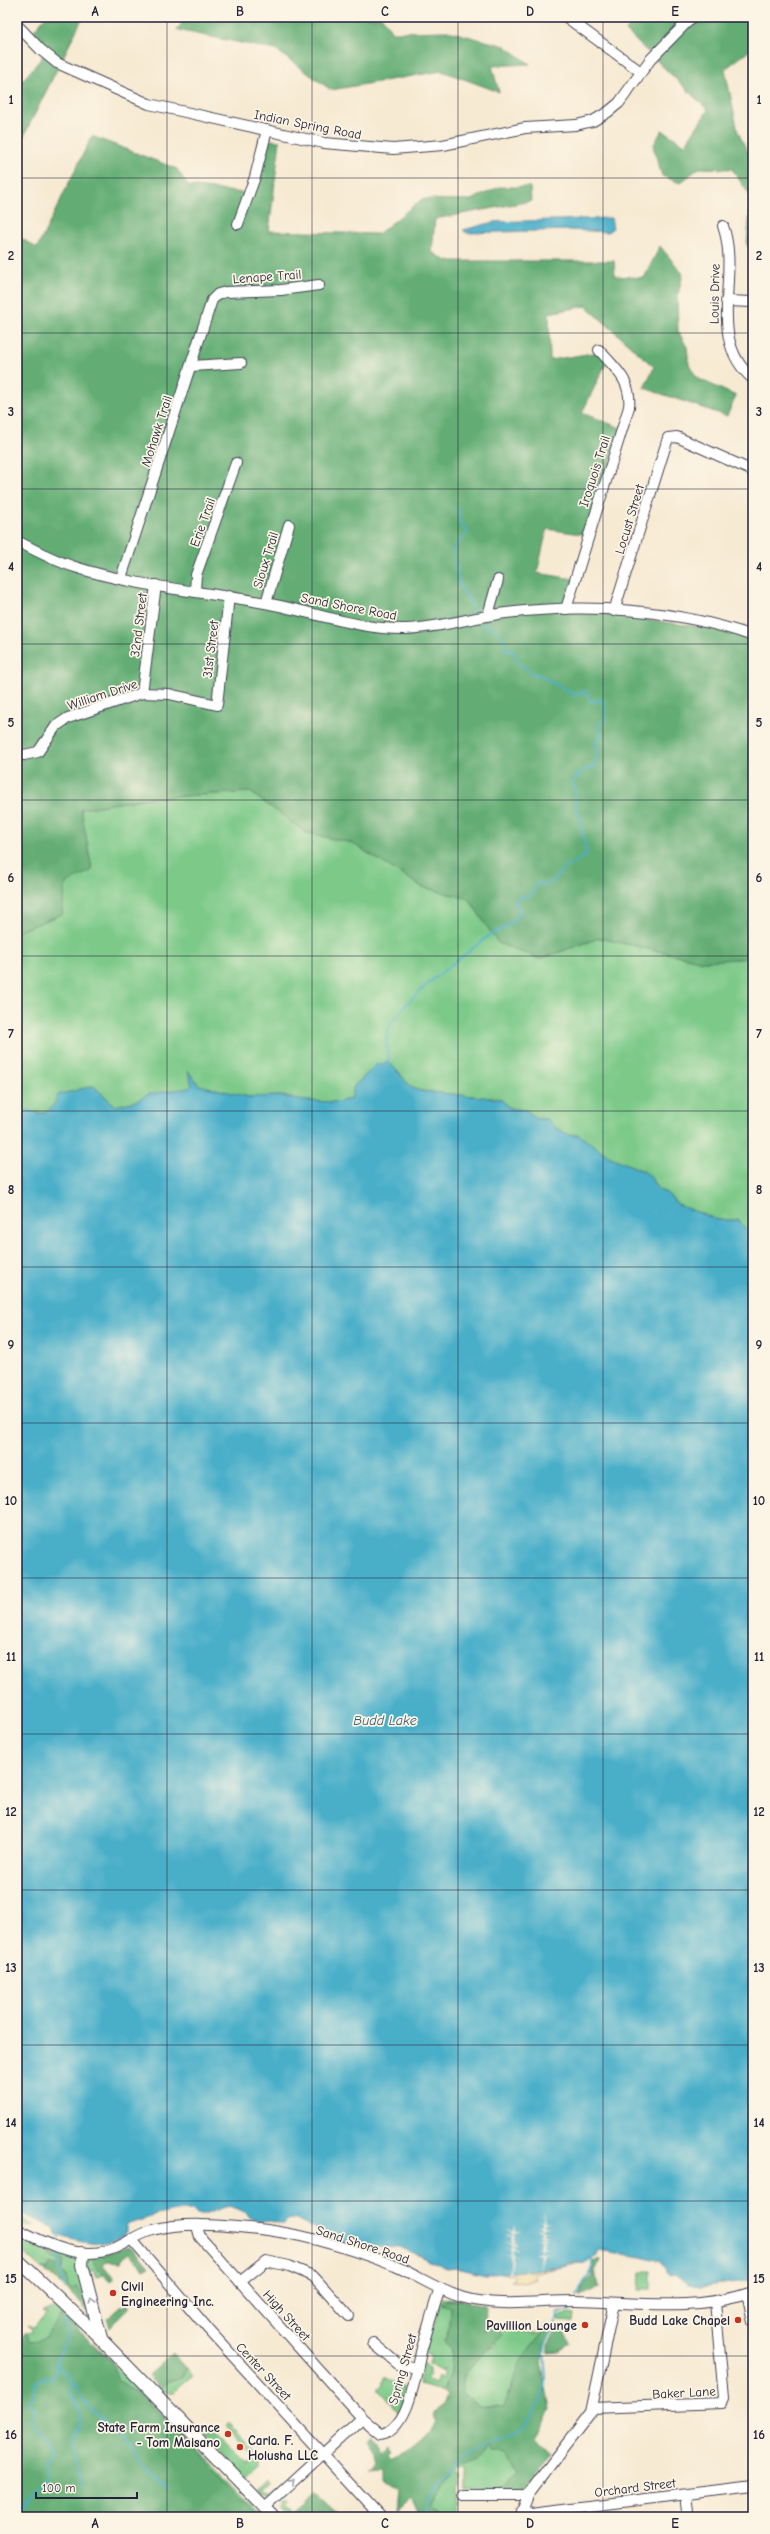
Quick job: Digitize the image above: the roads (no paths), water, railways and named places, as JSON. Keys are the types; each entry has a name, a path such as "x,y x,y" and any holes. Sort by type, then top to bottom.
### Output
{"main road":[{"path":"83,2253 82,2265 101,2339"},
{"path":"17,2259 101,2339 274,2517"}],"street":[{"path":"566,17 641,72"},
{"name":"Indian Spring Road","path":"17,25 41,50 57,63 149,104 331,144 393,149 455,143 525,128 576,125 593,121 614,108 641,72 692,17"},
{"path":"238,224 255,177 267,130"},
{"name":"Louis Drive","path":"723,226 728,241 726,329 729,344 736,360 753,379"},
{"name":"Lenape Trail","path":"218,294 281,290 318,285"},
{"name":"Mohawk Trail","path":"121,578 210,304 218,294"},
{"path":"726,301 753,302"},
{"name":"Iroquois Trail","path":"566,609 629,407 630,394 627,384 599,350"},
{"path":"191,366 241,363"},
{"name":"Locust Street","path":"614,611 666,442 671,436 753,471"},
{"name":"Erie Trail","path":"195,590 196,575 236,463"},
{"name":"Sioux Trail","path":"266,603 289,525"},
{"name":"Sand Shore Road","path":"17,541 62,563 121,578 229,596 394,629 422,628 487,615 566,609 614,611 681,618 753,636"},
{"path":"487,615 498,580"},
{"name":"32nd Street","path":"142,693 156,585"},
{"name":"31st Street","path":"217,705 229,596"},
{"name":"William Drive","path":"17,754 34,754 41,750 56,726 68,718 142,693 169,694 217,705"},
{"name":"Sand Shore Road","path":"17,2229 51,2244 83,2253 108,2250 153,2230 197,2226 260,2229 314,2241 381,2261 440,2289 464,2298 492,2302 570,2301 669,2305 715,2302 750,2293"},
{"name":"High Street","path":"197,2226 200,2237 362,2418"},
{"name":"Center Street","path":"132,2240 166,2281 380,2517"},
{"path":"240,2282 266,2261 289,2266 316,2279 349,2316"},
{"name":"Spring Street","path":"362,2418 378,2434 384,2434 392,2428 407,2406 440,2289"},
{"path":"750,2293 753,2321"},
{"name":"Baker Lane","path":"592,2408 722,2403 724,2397 715,2302"},
{"path":"520,2514 528,2495 551,2462 587,2418 592,2408 614,2303"},
{"path":"372,2343 398,2364 417,2368"},
{"path":"264,2508 362,2418"},
{"name":"Orchard Street","path":"520,2514 753,2486"},
{"path":"463,2495 528,2495"},
{"path":"685,2495 688,2517"}],"water":[{"path":"611,218 613,228 608,232 570,230 467,233 463,230 494,222"},
{"name":"Budd Lake","path":"389,1062 412,1088 421,1091 501,1099 509,1108 526,1110 536,1119 547,1119 554,1127 569,1135 579,1135 610,1157 643,1171 650,1176 658,1190 667,1193 678,1205 718,1220 739,1220 746,1230 753,1234 753,2280 700,2287 690,2285 676,2274 670,2275 660,2262 641,2257 598,2250 595,2256 584,2264 577,2262 561,2267 484,2275 456,2268 447,2269 400,2247 346,2244 296,2219 288,2220 284,2225 271,2221 259,2222 250,2218 247,2213 229,2206 204,2215 196,2215 191,2210 184,2210 150,2217 126,2225 126,2232 117,2238 100,2243 84,2242 56,2235 53,2227 17,2212 17,1113 29,1110 34,1113 43,1113 51,1108 58,1095 93,1086 116,1106 136,1101 149,1094 189,1088 192,1085 188,1071 199,1085 248,1097 283,1096 304,1101 336,1102 351,1099 354,1086 376,1065"}],"waterway":[{"path":"458,508 461,526 468,531 453,550 456,572 462,591 472,602 473,612"},
{"path":"389,1062 386,1044 387,1034 393,1022 416,995 431,981 490,935 514,920 521,913 515,902 520,896 529,896 534,892 535,884 539,883 546,886 559,875 561,870 587,855 581,826 583,822 576,810 575,786 571,783 583,770 594,768 598,749 593,747 601,734 598,727 606,719 603,700 592,702 585,691 575,695 537,674 532,674 516,660 514,651 505,650 504,641 497,630 481,624"},
{"path":"59,2235 59,2240"},
{"path":"58,2253 64,2288"},
{"path":"577,2295 583,2282 592,2271 592,2258"},
{"path":"557,2320 558,2312 570,2310 572,2307"},
{"path":"17,2511 48,2477 46,2463 52,2450 47,2440 32,2424 30,2419 35,2411 30,2404 31,2399 34,2398 35,2382 46,2377 51,2378 56,2370 58,2358 66,2338 67,2331 65,2320"},
{"path":"428,2517 428,2506 432,2496 452,2475 465,2457 470,2453 514,2435 519,2432 531,2418 544,2392 546,2379 544,2350 556,2322"},
{"path":"59,2365 61,2371 68,2376 71,2398 76,2404 80,2414 77,2428 71,2440 83,2488"},
{"path":"71,2383 76,2385 78,2393 90,2408 129,2445 144,2465 168,2490"}],"place":[{"name":"Civil Engineering Inc.","path":"113,2293"},
{"name":"Budd Lake Chapel","path":"738,2320"},
{"name":"Pavillion Lounge","path":"585,2325"},
{"name":"State Farm Insurance - Tom Maisano","path":"228,2434"},
{"name":"Carla. F. Holusha LLC","path":"240,2447"}]}
